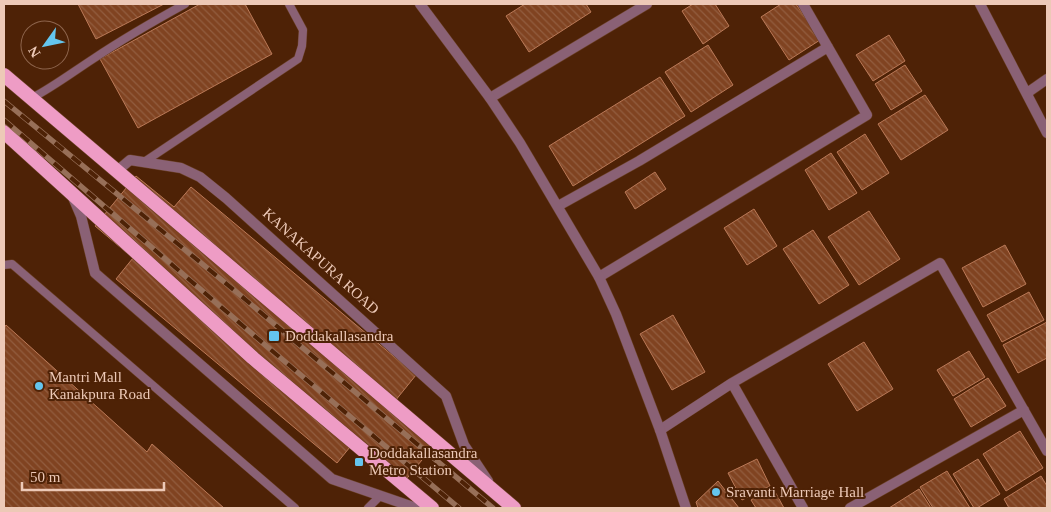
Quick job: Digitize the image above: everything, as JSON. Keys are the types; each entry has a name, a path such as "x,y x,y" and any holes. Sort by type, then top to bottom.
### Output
{"highway":[{"name":"KANAKAPURA ROAD","path":"4,76 514,508"},
{"path":"4,132 253,358 432,508"}],"street":[{"path":"420,4 490,98 558,206 599,277 616,314 660,430 686,508"},
{"path":"490,98 647,4"},
{"path":"599,277 868,115 803,4"},
{"path":"980,4 1047,133"},
{"path":"558,206 640,161 828,47"},
{"path":"1027,93 1047,79"},
{"name":"KANAKAPURA ROAD","path":"118,171 130,160 181,168 200,177 226,198 446,396 464,445 497,495"},
{"path":"71,193 81,216 95,273 332,479 402,506 416,508"},
{"path":"660,430 732,384 940,263 1047,451"},
{"path":"732,384 803,508"},
{"path":"850,508 1024,410"}],"lane":[{"path":"32,98 94,58 185,4"},
{"path":"144,162 298,59 302,46 303,30 289,4"},
{"path":"4,265 12,264 294,508"},
{"path":"368,508 380,496"}],"building":[{"path":"78,4 164,4 96,39"},
{"path":"200,4 245,4 272,54 138,128 100,59"},
{"path":"525,4 586,4 591,12 529,52 506,16"},
{"path":"693,4 715,4 729,26 703,44 682,11"},
{"path":"781,4 796,4 820,40 789,60 761,17"},
{"path":"889,35 905,61 873,81 856,55"},
{"path":"708,45 733,85 691,112 665,72"},
{"path":"905,65 922,91 891,110 875,84"},
{"path":"660,77 685,116 573,186 549,146"},
{"path":"925,95 948,130 901,160 878,124"},
{"path":"865,134 889,173 862,190 837,152"},
{"path":"831,153 857,193 829,210 805,170"},
{"path":"655,172 666,189 635,209 625,192"},
{"path":"136,176 174,207 191,187 416,375 395,401 440,438 399,488 350,447 337,463 116,279 133,258 95,226"},
{"path":"754,209 777,246 747,265 724,228"},
{"path":"869,211 900,259 859,285 828,237"},
{"path":"813,230 849,285 819,304 783,249"},
{"path":"1005,245 1026,284 983,307 962,268"},
{"path":"1029,292 1044,320 1002,342 987,315"},
{"path":"673,315 705,372 672,390 640,334"},
{"path":"1047,322 1047,358 1018,373 1003,345"},
{"name":"Mantri Mall Kanakpura Road","path":"6,325 147,452 152,444 224,508 4,508 4,328"},
{"path":"864,342 893,389 857,411 828,364"},
{"path":"969,351 985,377 953,396 937,370"},
{"path":"988,378 1006,406 971,427 954,399"},
{"path":"1020,431 1043,468 1006,491 983,454"},
{"path":"757,459 770,486 742,500 728,473"},
{"path":"978,459 1000,494 974,508 953,474"},
{"path":"947,471 970,508 933,508 920,487"},
{"path":"1041,476 1047,486 1047,508 1009,508 1004,499"},
{"name":"Sravanti Marriage Hall","path":"718,481 739,508 698,508 696,502"},
{"path":"773,488 784,508 756,508 751,500"},
{"path":"919,489 931,508 889,508"}],"railway":[{"path":"4,101 240,295 493,508"},
{"path":"4,120 264,344 459,508"}],"place":[{"name":"Doddakallasandra","path":"274,336"},
{"name":"Mantri Mall Kanakpura Road","path":"39,386"},
{"name":"Doddakallasandra Metro Station","path":"359,462"},
{"name":"Sravanti Marriage Hall","path":"716,492"}]}
